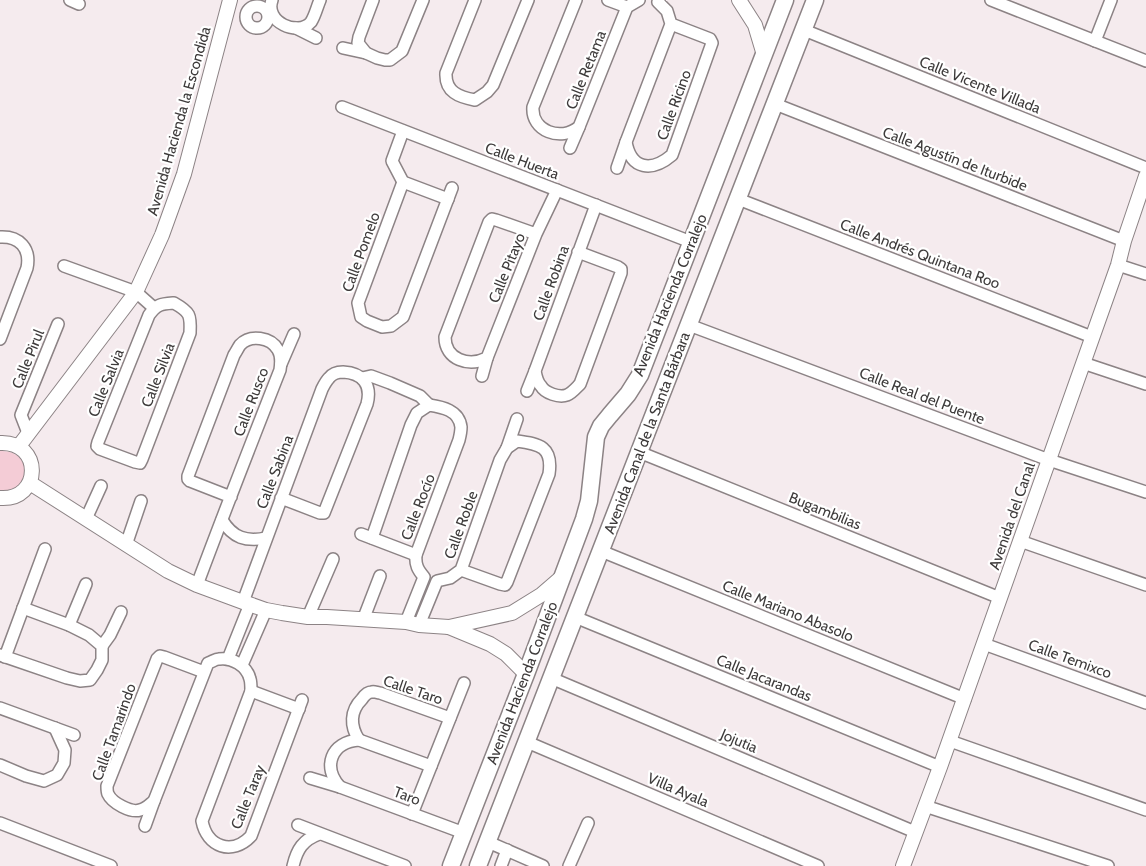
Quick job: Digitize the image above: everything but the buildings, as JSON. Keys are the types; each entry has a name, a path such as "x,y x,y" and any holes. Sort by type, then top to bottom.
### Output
{"main road":[{"name":"Avenida Hacienda Corralejo","path":"451,866 548,618 584,519 589,501 596,436 601,426 628,394 640,374 785,0"},
{"name":"Avenida Canal de la Santa Bárbara","path":"478,866 815,0"},
{"path":"548,618 573,622"}],"street":[{"path":"272,0 270,6 272,20"},
{"path":"296,28 307,25 312,21 320,0"},
{"path":"371,56 358,43 373,0"},
{"path":"343,48 390,60 402,51 423,0"},
{"path":"475,0 446,73 446,81 450,89 464,98 475,100 487,92 493,85 528,0"},
{"name":"Calle Retama","path":"576,0 533,107 533,113 540,126 550,132 562,135 579,127 627,7"},
{"path":"608,0 627,7 639,0"},
{"path":"739,0 755,25 764,55"},
{"path":"991,0 1011,4 1146,61"},
{"path":"1095,41 1110,0"},
{"path":"656,1 667,11 671,24"},
{"path":"229,4 246,16 248,24 255,28 264,26 272,20"},
{"name":"Avenida Hacienda la Escondida","path":"18,446 136,292 162,235 184,174 229,4"},
{"path":"272,20 296,28 316,38"},
{"name":"Calle Ricino","path":"671,24 710,40 712,43 672,155 658,165 642,165 630,157 626,142 671,24"},
{"name":"Calle Vicente Villada","path":"804,30 1146,168"},
{"name":"Calle Agustín de Iturbide","path":"775,104 1124,241"},
{"name":"Calle Huerta","path":"342,107 691,242"},
{"path":"570,148 579,127"},
{"path":"403,131 392,161 403,182 448,199 452,188"},
{"path":"617,168 626,142"},
{"name":"Avenida del Canal","path":"903,866 950,741 1118,265 1146,176"},
{"name":"Calle Pomelo","path":"403,182 358,303 361,316 375,325 382,327 391,326 403,317 448,199"},
{"name":"Calle Pitayo","path":"482,376 487,358 536,234 558,190"},
{"name":"Calle Andrés Quintana Roo","path":"738,199 1092,337"},
{"name":"Calle Robina","path":"527,391 596,205"},
{"path":"487,358 479,362 462,361 448,351 445,337 489,222 492,219 496,220 536,234"},
{"path":"0,339 28,262 28,256 21,243 4,237"},
{"path":"535,371 539,385 553,394 562,396 568,394 580,384 621,273 618,267 578,252"},
{"path":"1118,265 1146,274"},
{"path":"64,266 136,292 154,308"},
{"name":"Calle Silvia","path":"140,463 190,333 191,319 186,310 174,303 162,304 154,308"},
{"name":"Calle Salvia","path":"140,463 96,446 149,315 154,308"},
{"name":"Calle Pirul","path":"28,433 22,415 58,324"},
{"name":"Calle Real del Puente","path":"689,325 1049,460 1146,492"},
{"path":"281,364 294,334"},
{"name":"Calle Rusco","path":"196,585 222,520 281,364 278,350 274,345 262,338 251,338 240,345 234,355 188,479 230,498"},
{"path":"1083,363 1146,384"},
{"name":"Calle Sabina","path":"246,603 266,538 322,389 328,378 338,372 371,376 420,396 428,405"},
{"path":"281,498 324,513 369,397 366,383 357,375"},
{"path":"372,538 411,425 417,413 428,405"},
{"name":"Calle Rocío","path":"412,624 424,577 415,564 416,555 459,440 461,427 453,413 443,407 428,405"},
{"name":"Calle Roble","path":"412,624 436,581 450,578 461,570 500,460 517,419"},
{"path":"461,570 505,585 549,474 550,462 548,454 543,448 532,443 517,440 506,448"},
{"path":"0,443 8,442 18,446 26,453 32,462 33,473 30,483 25,490 10,498 0,498"},
{"name":"Bugambilias","path":"639,452 1000,598"},
{"path":"30,483 168,571 196,585 266,610 308,617 449,627 512,613 541,595 564,576"},
{"path":"86,519 100,486"},
{"path":"126,545 141,501"},
{"path":"222,520 227,528 236,535 246,539 266,538"},
{"path":"360,534 416,555"},
{"path":"1020,542 1146,585"},
{"path":"45,549 23,608 2,656 80,682 90,680 102,660 102,646 110,636 121,612"},
{"name":"Calle Mariano Abasolo","path":"601,551 964,699"},
{"path":"308,617 333,559"},
{"path":"362,620 380,576"},
{"path":"69,625 86,584"},
{"path":"235,662 246,603"},
{"path":"23,608 89,634 102,646"},
{"path":"235,662 266,610"},
{"name":"Calle Jacarandas","path":"573,622 940,767"},
{"path":"449,627 490,644 506,654 526,674"},
{"name":"Calle Temixco","path":"984,644 1146,703"},
{"name":"Calle Tamarindo","path":"154,801 142,810 129,810 113,800 108,794 107,786 157,659 160,656 204,672"},
{"path":"146,826 208,663 218,659 235,662 250,677 251,691"},
{"name":"Jojutia","path":"551,678 915,832"},
{"path":"450,718 464,683"},
{"name":"Calle Taray","path":"251,691 300,704 251,836 238,846 221,846 208,837 202,821 251,691"},
{"name":"Calle Taro","path":"359,740 354,733 352,717 356,706 363,696 371,692 380,693 450,718 412,814"},
{"path":"0,708 74,735"},
{"path":"0,765 44,781 57,775 64,763 65,750 55,728"},
{"path":"340,787 332,775 331,760 338,747 351,740 359,740 431,766"},
{"path":"950,741 1146,810"},
{"name":"Villa Ayala","path":"527,742 818,866"},
{"name":"Taro","path":"310,778 340,787 464,833"},
{"path":"925,806 1108,866"},
{"path":"0,822 97,863"},
{"path":"569,866 588,824"},
{"path":"298,825 391,864 405,866"},
{"path":"294,866 295,857 300,847 310,838 319,834"},
{"path":"488,842 543,866"},
{"path":"500,866 507,850"}],"shaded area":[{"path":"0,451 6,451 20,458 25,467 25,472 23,482 19,488 12,492 0,494"}]}
